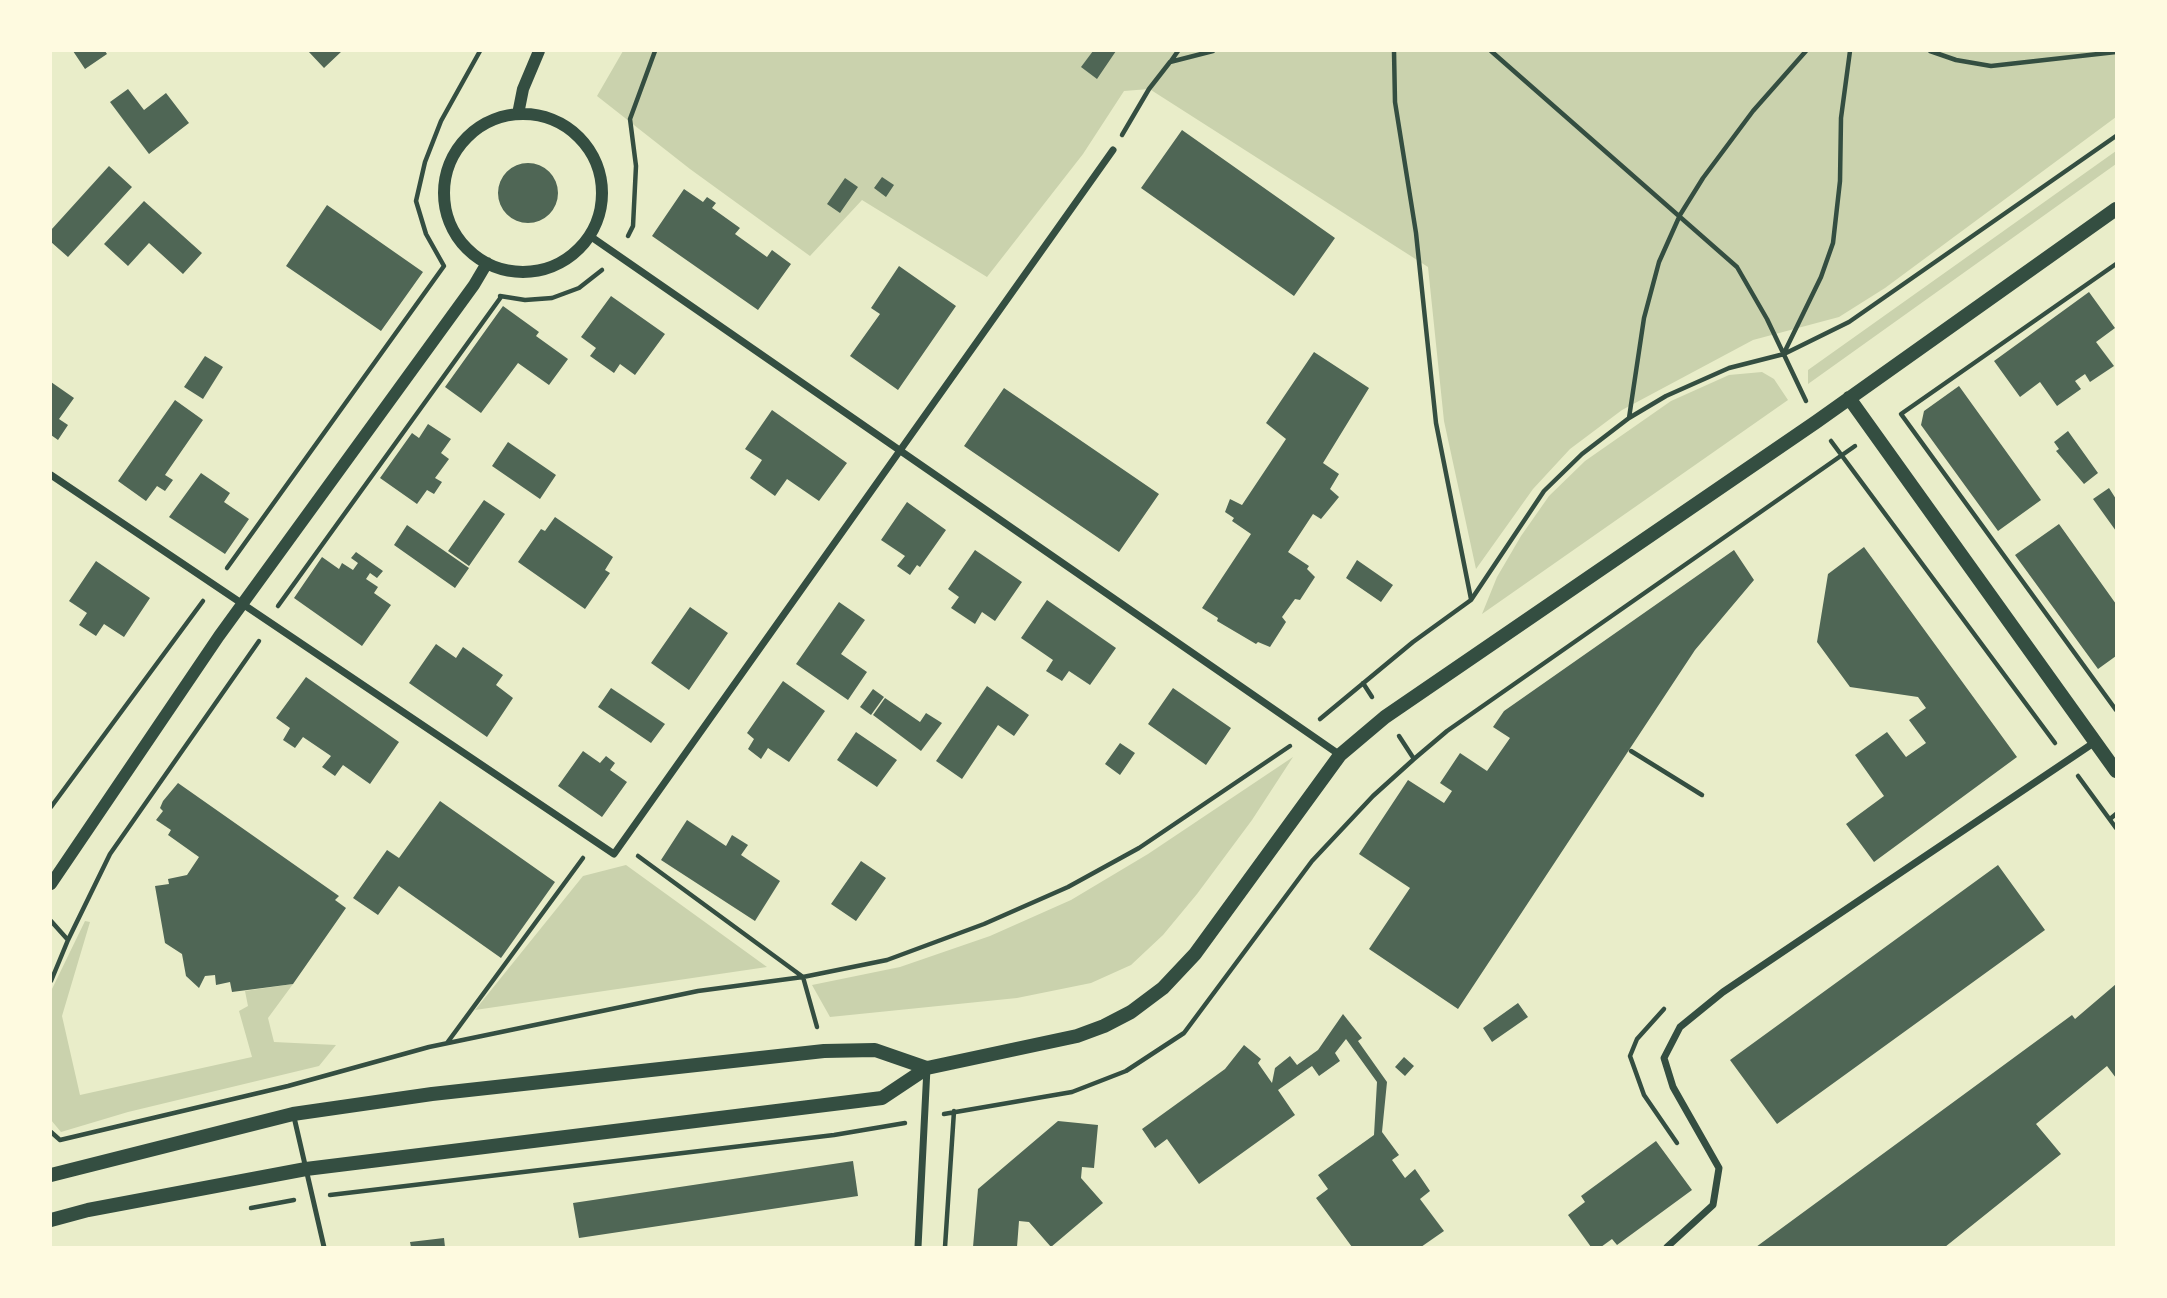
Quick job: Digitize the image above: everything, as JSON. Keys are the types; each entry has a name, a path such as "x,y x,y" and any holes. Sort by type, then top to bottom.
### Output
{"main road":[{"path":"51,1220 88,1210 306,1169 882,1098 927,1068 1077,1036 1131,1012 1163,988 1195,954 1340,755 1397,709 1816,422 2116,209"},
{"path":"1849,398 2116,771"},
{"path":"51,1175 293,1114 432,1094 824,1051 875,1050 927,1068"}],"street":[{"path":"518,114 523,89 539,51"},
{"path":"518,114 543,116 566,125 584,142 597,164 603,188 600,213 590,236 574,254 554,266 532,272 509,271 487,263 466,248 452,227 444,202 446,177 455,153 471,133 493,120 518,114"},
{"path":"51,475 213,587 295,637 614,854 1113,150"},
{"path":"590,236 1340,755"},
{"path":"51,884 242,606 474,285 487,263"},
{"path":"1667,1247 1713,1205 1719,1168 1673,1087 1664,1058 1680,1027 1723,992 2095,742"},
{"path":"919,1247 927,1068"}],"lane":[{"path":"293,1114 324,1247"}],"path":[{"path":"51,807 444,266 426,234 416,201 425,162 441,121 480,51"},
{"path":"644,82 655,51"},
{"path":"1113,150 1149,89 1178,51"},
{"path":"1170,62 1213,51"},
{"path":"1394,51 1395,102 1416,233 1436,423 1471,600"},
{"path":"1491,51 1737,267 1784,354 1816,422 2116,828"},
{"path":"1629,418 1644,318 1659,262 1680,215 1703,178 1753,111 1806,51"},
{"path":"1784,354 1821,277 1833,243 1841,118 1850,51"},
{"path":"1930,51 1956,60 1991,66 2116,52"},
{"path":"51,1132 60,1140 288,1086 390,1056 698,991 803,977 887,960 984,924 1068,887 1139,848 1288,748 1413,642 1471,600 1544,491 1582,454 1629,418 1666,396 1729,368 1784,354 1849,322 2116,136"},
{"path":"244,1209 312,1197 834,1135 924,1120 954,1111 1072,1092 1126,1071 1184,1033 1312,860 1373,796 1415,759 1467,717 2116,264"},
{"path":"1901,414 2116,710"},
{"path":"1631,751 1702,795"},
{"path":"2110,819 2116,814"},
{"path":"446,1044 595,842"},
{"path":"621,844 803,977 824,1051"},
{"path":"51,921 68,940 51,981"},
{"path":"831,1105 834,1135"},
{"path":"945,1247 954,1111"}],"green space":[{"path":"623,51 2116,51 2116,117 1885,288 1839,317 1753,340 1622,410 1570,449 1533,489 1476,569 1444,421 1428,267 1151,90 1163,73 1149,89 1124,91 1083,154 987,277 862,200 810,256 690,169 597,96"},
{"path":"2116,151 2116,164 1808,384 1808,370"},
{"path":"1762,372 1774,379 1788,400 1482,614 1497,577 1521,536 1549,496 1585,461 1671,401 1729,375"},
{"path":"1293,757 1252,820 1197,894 1163,935 1131,965 1091,983 1017,998 830,1017 812,985 900,967 990,936 1071,900 1148,854"},
{"path":"626,865 767,967 475,1010 583,876"},
{"path":"85,921 90,922 62,1016 80,1095 252,1057 239,1011 248,1006 245,991 293,984 268,1018 274,1042 336,1045 319,1066 128,1112 61,1132 51,1120 51,991"}],"building":[{"path":"73,51 105,51 107,54 85,69"},
{"path":"308,51 342,51 324,68"},
{"path":"1093,51 1116,51 1097,79 1081,67"},
{"path":"128,89 144,110 166,93 189,123 149,154 110,102"},
{"path":"1182,130 1335,238 1294,296 1141,188"},
{"path":"522,163 534,163 550,171 556,181 556,205 550,215 534,223 522,223 506,215 498,199 498,187 506,171"},
{"path":"109,166 132,187 68,257 51,242 51,230"},
{"path":"882,177 894,185 886,197 874,188"},
{"path":"845,178 858,187 840,213 827,204"},
{"path":"684,189 703,202 707,197 716,203 712,208 740,228 735,234 767,257 772,250 791,264 758,310 652,236"},
{"path":"144,201 202,253 183,274 149,243 128,266 104,244"},
{"path":"327,205 423,272 381,331 286,266"},
{"path":"899,266 956,306 898,390 850,356 880,314 871,308"},
{"path":"2089,292 2115,328 2096,342 2114,366 2090,382 2085,374 2075,381 2081,389 2057,406 2040,382 2020,397 1994,361"},
{"path":"611,296 665,334 635,375 620,364 614,373 590,356 596,348 581,337"},
{"path":"503,306 539,332 536,336 568,359 549,385 518,363 481,413 445,387"},
{"path":"1314,352 1369,388 1323,463 1339,474 1330,489 1339,497 1321,519 1313,514 1288,552 1309,566 1307,569 1315,577 1300,600 1295,599 1282,617 1286,622 1270,647 1258,642 1256,644 1217,621 1218,618 1202,608 1251,534 1232,521 1234,518 1225,512 1230,499 1242,505 1286,439 1266,423"},
{"path":"205,356 223,367 203,399 184,387"},
{"path":"51,382 74,398 59,419 68,425 58,440 51,435"},
{"path":"1959,386 2041,500 1998,531 1921,425 1924,411"},
{"path":"1004,388 1159,494 1119,552 964,446"},
{"path":"175,400 203,420 165,475 173,480 165,491 157,486 146,501 118,481"},
{"path":"772,410 847,463 819,501 787,479 775,496 750,478 762,460 745,449"},
{"path":"428,424 451,439 441,453 449,459 435,478 442,482 434,494 427,490 417,504 380,478 412,433 419,438"},
{"path":"2068,431 2098,473 2084,484 2056,451 2059,449 2054,442"},
{"path":"508,442 556,475 540,499 492,466"},
{"path":"201,473 230,493 224,502 249,519 225,554 169,517"},
{"path":"2109,488 2116,499 2116,531 2093,499"},
{"path":"484,500 505,514 469,566 448,551"},
{"path":"907,502 946,530 920,567 917,565 910,575 897,566 905,556 881,540"},
{"path":"555,517 613,557 605,570 610,573 585,609 518,562 541,529 545,531"},
{"path":"2059,524 2116,604 2116,656 2098,669 2015,555"},
{"path":"407,525 469,568 455,588 394,545"},
{"path":"1864,547 2017,757 1874,862 1846,824 1884,796 1855,755 1887,732 1906,757 1926,743 1909,720 1926,708 1918,697 1850,687 1817,642 1828,574"},
{"path":"975,550 1022,582 995,621 982,612 975,624 951,608 959,597 948,589"},
{"path":"1734,550 1754,580 1695,650 1458,1009 1369,949 1410,888 1359,854 1408,780 1444,803 1452,791 1440,783 1460,753 1487,771 1510,738 1493,727 1504,711"},
{"path":"356,552 383,571 377,578 370,573 366,579 378,587 374,593 391,605 362,646 294,598 322,557 339,569 342,563 353,570 358,563 351,558"},
{"path":"1357,560 1393,585 1381,602 1346,578"},
{"path":"96,561 150,598 124,637 104,624 96,636 79,625 87,613 69,601"},
{"path":"1047,600 1116,648 1090,685 1069,671 1062,681 1046,671 1053,660 1021,638"},
{"path":"839,602 865,620 841,654 867,672 848,700 796,664"},
{"path":"690,607 728,633 689,690 651,663"},
{"path":"436,644 456,658 463,647 503,675 496,685 513,698 487,737 409,683"},
{"path":"306,677 399,742 370,784 343,765 335,776 322,767 331,756 303,737 295,748 283,740 290,728 276,718"},
{"path":"783,681 825,711 789,762 768,748 761,759 748,749 754,739 747,733"},
{"path":"987,686 1029,715 1014,736 998,725 962,779 936,761"},
{"path":"611,688 665,724 651,743 598,707"},
{"path":"1173,688 1231,728 1206,765 1148,724"},
{"path":"873,689 884,697 871,715 860,707"},
{"path":"885,698 920,722 926,713 942,723 921,751 873,715"},
{"path":"856,732 897,760 877,787 837,760"},
{"path":"1120,743 1135,753 1120,775 1105,764"},
{"path":"583,751 600,763 606,756 615,763 610,770 627,782 602,817 558,786"},
{"path":"178,783 339,896 335,900 346,908 293,984 232,992 230,982 216,985 215,975 205,976 199,988 186,976 182,954 165,943 155,886 169,884 168,879 187,875 199,857 168,835 171,830 156,820 163,811 160,808 163,801"},
{"path":"440,801 555,882 501,958 399,886 378,915 353,898 387,850 399,858"},
{"path":"687,820 726,846 732,835 748,845 741,855 780,881 755,921 661,860"},
{"path":"861,861 886,878 856,921 831,904"},
{"path":"1998,865 2045,930 1777,1124 1730,1060"},
{"path":"2116,984 2116,1078 2107,1066 2036,1124 2061,1154 1945,1247 1756,1247 2072,1015 2075,1019"},
{"path":"1518,1003 1528,1017 1492,1042 1483,1028"},
{"path":"1343,1014 1362,1038 1358,1041 1387,1082 1382,1132 1399,1155 1392,1160 1405,1178 1415,1169 1430,1191 1420,1199 1444,1231 1421,1247 1352,1247 1316,1198 1328,1189 1318,1175 1374,1135 1377,1082 1346,1039 1335,1053 1340,1061 1319,1076 1312,1066 1278,1090 1295,1115 1199,1184 1167,1139 1155,1148 1142,1129 1225,1069 1244,1045 1261,1059 1258,1063 1272,1083 1275,1068 1290,1056 1297,1065 1318,1050"},
{"path":"1404,1057 1414,1066 1405,1076 1395,1067"},
{"path":"1058,1121 1098,1125 1094,1168 1082,1167 1081,1178 1103,1203 1051,1247 1029,1222 1019,1221 1017,1247 973,1247 978,1189"},
{"path":"1656,1141 1692,1190 1617,1245 1612,1239 1601,1247 1591,1247 1568,1215 1585,1202 1581,1196"},
{"path":"853,1161 858,1196 579,1238 573,1203"},
{"path":"444,1238 445,1247 411,1247 410,1242"}]}
